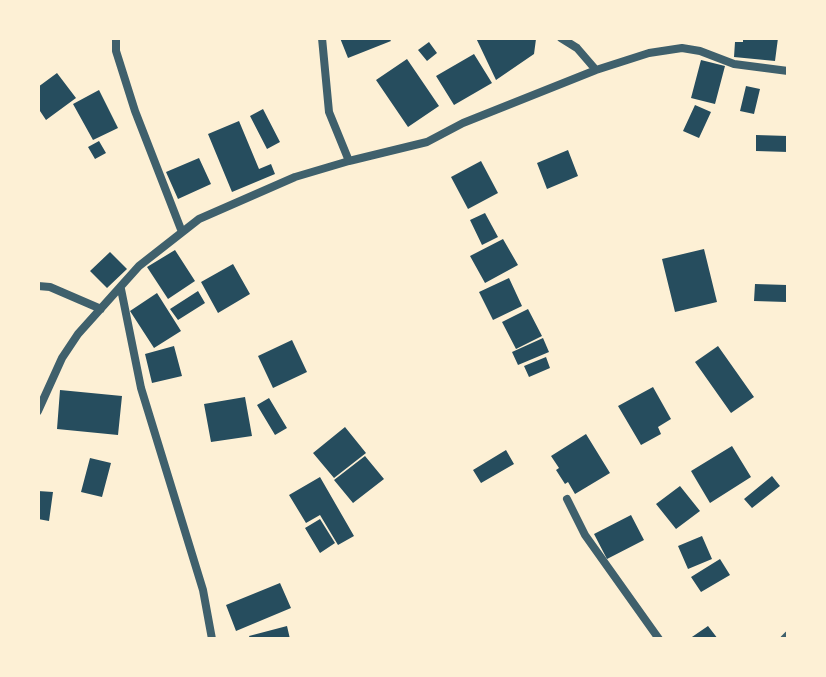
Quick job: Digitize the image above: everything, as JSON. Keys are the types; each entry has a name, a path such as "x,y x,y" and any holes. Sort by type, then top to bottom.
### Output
{"street":[{"path":"116,38 116,51 135,111 182,232"},
{"path":"322,38 329,112 349,161"},
{"path":"561,38 577,48 596,70"},
{"path":"38,411 62,358 84,327 139,266 199,219 295,177 427,142 510,103 649,53 682,48 700,51 734,64 788,71"},
{"path":"38,286 50,287 101,309"},
{"path":"121,289 141,388 203,590 212,639"},
{"path":"567,499 585,535 659,639"}],"building":[{"path":"340,38 389,38 391,41 348,58"},
{"path":"476,38 536,39 534,54 496,80"},
{"path":"743,38 778,38 775,61 734,57 735,42 743,42"},
{"path":"429,42 437,53 427,61 418,50"},
{"path":"474,54 492,83 454,105 436,76"},
{"path":"407,59 439,106 408,127 376,80"},
{"path":"701,60 725,66 715,104 691,98"},
{"path":"57,73 76,98 46,120 38,108 38,87"},
{"path":"746,86 760,89 754,114 740,111"},
{"path":"99,90 118,128 93,140 73,104"},
{"path":"695,105 711,112 699,138 683,131"},
{"path":"263,109 280,142 267,149 250,116"},
{"path":"239,121 259,169 271,164 275,174 232,192 208,134"},
{"path":"756,135 788,136 788,152 756,151"},
{"path":"99,141 106,153 95,159 88,147"},
{"path":"568,150 578,176 547,189 537,163"},
{"path":"199,158 211,184 178,199 166,172"},
{"path":"481,161 498,193 468,209 451,177"},
{"path":"485,213 498,237 482,245 470,220"},
{"path":"503,239 518,265 485,283 470,256"},
{"path":"704,249 717,302 675,312 662,259"},
{"path":"175,250 195,281 168,299 147,267"},
{"path":"110,252 127,269 107,288 90,271"},
{"path":"233,264 250,294 218,313 201,282"},
{"path":"509,278 522,306 493,320 479,292"},
{"path":"755,284 787,285 786,302 754,301"},
{"path":"198,291 205,303 178,320 170,309"},
{"path":"157,293 181,331 154,348 130,311"},
{"path":"528,309 542,336 516,349 502,322"},
{"path":"543,338 549,352 518,365 512,352"},
{"path":"292,340 307,372 273,388 258,356"},
{"path":"174,346 182,376 152,383 145,354"},
{"path":"718,346 754,397 731,413 695,362"},
{"path":"546,357 550,368 529,377 524,366"},
{"path":"653,387 671,419 658,427 661,434 641,445 618,406"},
{"path":"60,390 122,396 118,435 57,429"},
{"path":"245,397 252,436 211,442 204,404"},
{"path":"269,398 287,428 275,435 257,405"},
{"path":"345,427 366,453 334,478 313,453"},
{"path":"586,434 610,473 575,494 556,470 559,468 551,456"},
{"path":"732,446 751,477 710,503 691,471"},
{"path":"506,450 514,464 481,483 473,470"},
{"path":"365,456 384,479 353,503 334,480"},
{"path":"90,458 111,463 102,497 81,492"},
{"path":"772,476 780,486 752,508 744,499"},
{"path":"320,477 354,536 338,545 320,515 306,523 289,495"},
{"path":"680,486 700,511 676,529 656,504"},
{"path":"38,491 53,492 49,521 38,519"},
{"path":"631,515 644,540 607,559 594,534"},
{"path":"320,519 335,543 320,553 305,528"},
{"path":"702,536 712,559 688,569 678,546"},
{"path":"720,559 730,575 701,592 691,577"},
{"path":"280,583 291,608 236,631 226,605"},
{"path":"287,626 290,639 250,639 249,636"},
{"path":"708,626 718,639 689,639"}]}
